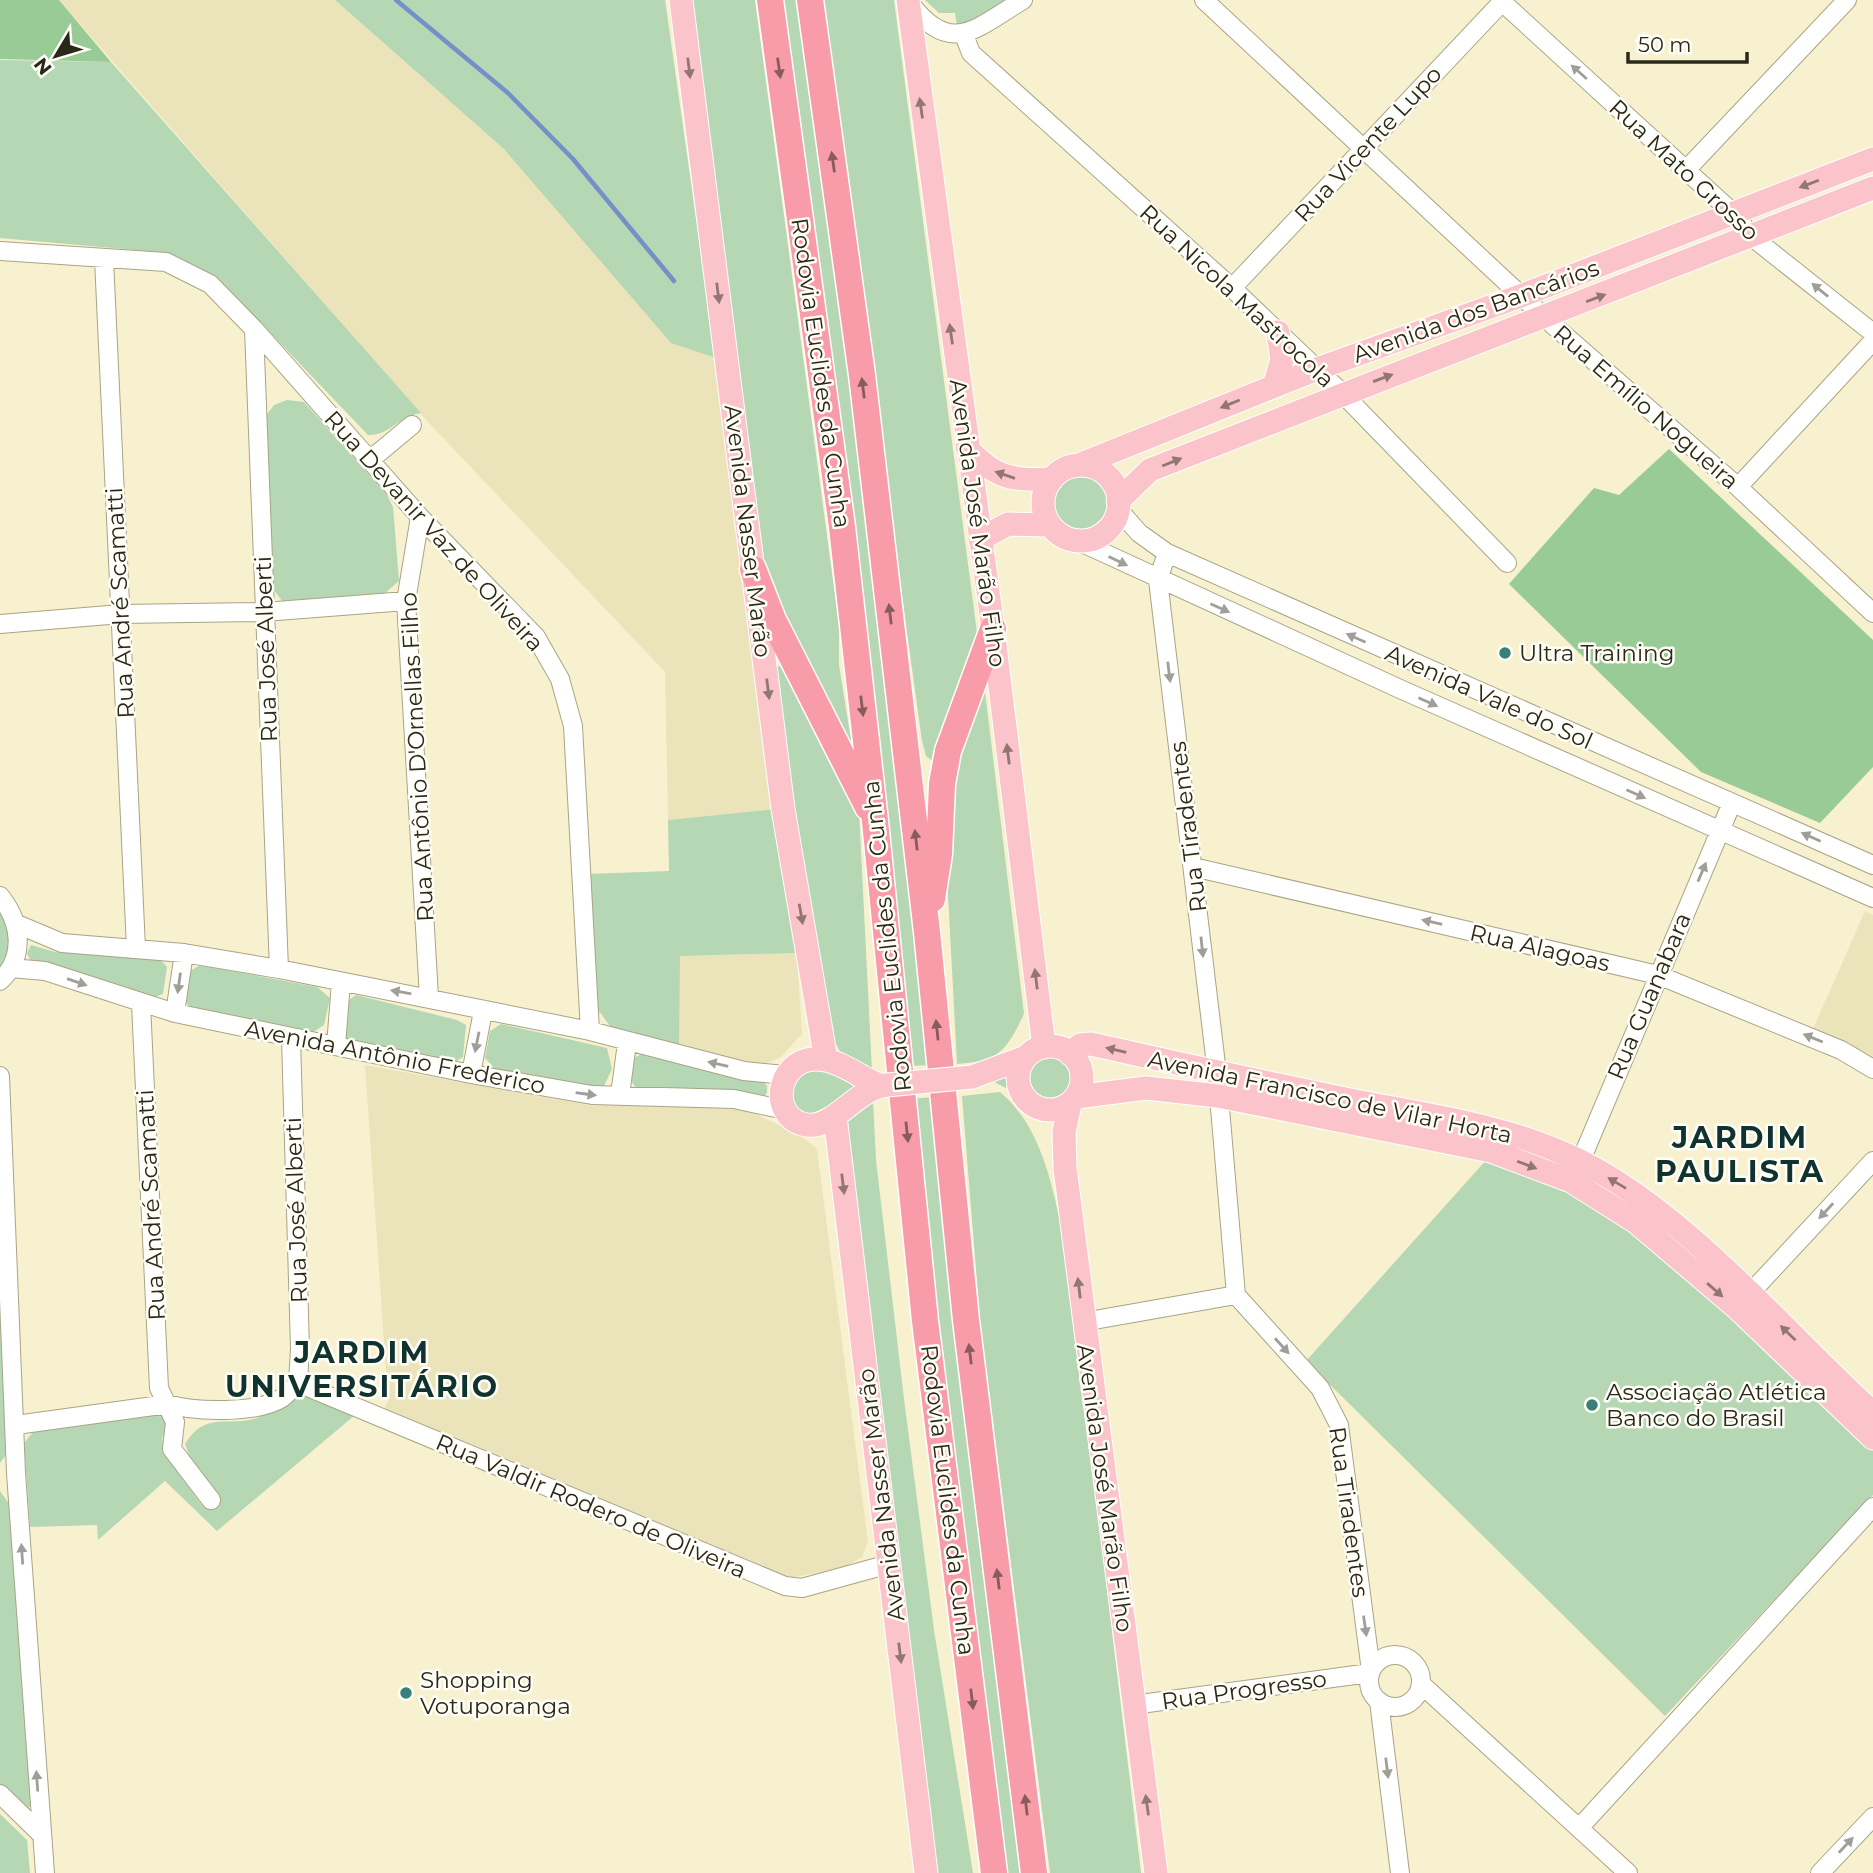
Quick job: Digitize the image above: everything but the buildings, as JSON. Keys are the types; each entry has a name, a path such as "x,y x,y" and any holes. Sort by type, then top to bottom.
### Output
{"highway":[{"name":"Rodovia Euclides da Cunha","path":"770,0 842,527 875,821 925,1321 994,1873"},
{"name":"Rodovia Euclides da Cunha","path":"810,0 863,388 927,932 966,1320 1034,1873"},
{"path":"753,569 772,620 875,821"},
{"path":"927,932 939,854 942,784 948,751 993,629"}],"main road":[{"name":"Avenida Nasser Marão","path":"681,0 783,808 826,1060"},
{"name":"Avenida José Marão Filho","path":"908,0 993,629 1035,1052"},
{"name":"Avenida dos Bancários","path":"1079,465 1317,369 1523,295 1873,159"},
{"name":"Avenida dos Bancários","path":"1118,505 1150,470 1873,188"},
{"path":"1274,386 1282,360 1278,332"},
{"path":"967,448 999,475 1025,480 1052,479"},
{"path":"1079,465 1101,472 1116,490 1118,505 1109,529 1100,536 1078,541 1067,539 1050,526 1043,507 1046,487 1052,479 1059,472 1079,465"},
{"path":"979,539 1008,524 1050,526"},
{"name":"Avenida Francisco de Vilar Horta","path":"1070,1054 1080,1045 1091,1044 1217,1085 1403,1121 1490,1151 1576,1171 1636,1222 1743,1302 1804,1360 1873,1438"},
{"path":"1053,1046 1070,1054 1081,1074 1073,1100 1053,1110 1044,1110 975,1077 1053,1046"},
{"path":"1028,1101 1019,1085 1021,1065 1035,1052"},
{"path":"785,1110 780,1093 785,1075 799,1062 826,1060 883,1085"},
{"name":"Avenida Antônio Frederico","path":"785,1110 797,1121 807,1125 820,1124 835,1116 848,1103 883,1085 975,1077"},
{"name":"Avenida Francisco de Vilar Horta","path":"1073,1100 1146,1088 1217,1085"},
{"name":"Avenida José Marão Filho","path":"1073,1100 1064,1132 1065,1168 1156,1873"},
{"name":"Avenida Nasser Marão","path":"835,1116 926,1873"},
{"name":"Avenida Francisco de Vilar Horta","path":"1804,1360 1873,1413"}],"street":[{"path":"908,0 923,22 943,32 964,35 1023,0"},
{"name":"Rua Emílio Nogueira","path":"1204,0 1545,318 1738,487 1873,614"},
{"path":"1686,170 1847,0"},
{"name":"Rua Vicente Lupo","path":"1232,288 1366,149 1502,1"},
{"name":"Rua Mato Grosso","path":"1502,1 1734,214 1752,237 1873,333"},
{"name":"Rua Nicola Mastrocola","path":"964,35 971,53 1232,288 1342,393 1507,563"},
{"name":"Rua Devanir Vaz de Oliveira","path":"0,251 166,262 210,284 254,329 420,517 536,637 560,679 573,726 590,1031"},
{"name":"Rua André Scamatti","path":"104,259 136,948"},
{"name":"Rua José Alberti","path":"254,329 279,969"},
{"path":"1738,487 1873,341"},
{"path":"370,460 412,425"},
{"name":"Avenida Vale do Sol","path":"1118,505 1139,533 1167,554 1731,805 1873,865"},
{"name":"Rua Antônio D'Ornellas Filho","path":"420,517 406,601 429,997"},
{"name":"Avenida Vale do Sol","path":"1078,541 1304,646 1873,898"},
{"path":"1158,580 1167,554"},
{"name":"Rua Tiradentes","path":"1158,580 1194,867 1236,1296 1320,1388 1339,1425 1369,1681 1400,1873"},
{"path":"0,624 121,614 264,612 406,601"},
{"path":"1304,646 1315,620"},
{"path":"1400,689 1412,663"},
{"name":"Rua Guanabara","path":"1576,1171 1731,805"},
{"name":"Rua Alagoas","path":"1194,867 1658,975 1841,1050 1873,1069"},
{"path":"0,896 17,924 19,939 5,975"},
{"path":"17,924 62,943 184,953 279,969 590,1031 627,1043 744,1070 785,1075"},
{"path":"175,1013 184,953"},
{"name":"Avenida Antônio Frederico","path":"5,975 45,971 175,1013 471,1074 592,1095 734,1099 785,1110"},
{"path":"336,1046 341,982"},
{"name":"Rua André Scamatti","path":"141,1004 159,1388 175,1422 172,1449 211,1500"},
{"path":"471,1074 483,1011"},
{"name":"Rua José Alberti","path":"291,1038 300,1349 298,1383"},
{"path":"620,1096 627,1043"},
{"path":"0,1076 16,1425 8,1474 45,1873"},
{"path":"1743,1302 1873,1161"},
{"path":"1083,1322 1236,1296"},
{"path":"16,1425 168,1404 190,1410 260,1406 281,1399 298,1383"},
{"name":"Rua Valdir Rodero de Oliveira","path":"298,1383 785,1586 802,1588 889,1564"},
{"path":"1580,1826 1873,1507"},
{"path":"1422,1694 1396,1707 1369,1681 1380,1659 1402,1656 1419,1669 1422,1694 1580,1826 1628,1873"},
{"name":"Rua Progresso","path":"1133,1705 1369,1681"},
{"path":"0,1794 41,1834"},
{"path":"1820,1873 1873,1817"}],"shaded area":[{"path":"59,0 335,0 504,149 716,358 777,809 668,820 665,672 428,422"},
{"path":"1865,911 1873,915 1873,1056 1813,1029"},
{"path":"797,953 802,1034 781,1057 763,1065 679,1046 679,956"},
{"path":"365,1065 594,1106 622,1103 747,1110 800,1135 817,1149 868,1542 862,1557 843,1568 784,1579 382,1413 388,1401"}],"green space":[{"path":"0,0 59,0 111,62 0,59"},
{"path":"335,0 665,0 716,358 671,343 504,149"},
{"path":"685,0 755,0 839,625 839,665 852,746 849,753 770,601"},
{"path":"777,0 800,0 843,288 932,1065 908,1066"},
{"path":"820,0 894,0 979,648 934,762 926,756 922,741"},
{"path":"925,0 1007,0 963,26 957,26 955,13 939,13"},
{"path":"0,60 111,62 421,413 382,432 368,435 216,276 169,253 0,238"},
{"path":"287,400 304,402 387,495 393,507 399,581 385,593 282,601 271,586 265,417 274,405"},
{"path":"1669,449 1873,640 1873,767 1820,823 1701,772 1509,584 1594,488 1619,495"},
{"path":"1074,471 1086,471 1103,480 1110,491 1110,515 1103,526 1086,535 1074,535 1062,530 1053,521 1048,509 1048,497 1053,485 1062,476"},
{"path":"783,665 859,811 872,1071 846,1064 830,1032 809,913 776,667"},
{"path":"983,675 1024,1014 1012,1037 1000,1052 983,1060 957,1064 946,856 946,786"},
{"path":"777,809 797,953 680,956 679,1046 613,1030 593,1003 588,874 669,871 668,820"},
{"path":"0,909 8,924 10,940 0,971"},
{"path":"31,945 55,952 159,958 167,967 163,994 153,998 31,962 27,953"},
{"path":"200,965 317,987 330,998 324,1025 307,1036 191,1009 184,1000 187,973"},
{"path":"356,995 457,1020 466,1025 463,1057 453,1063 348,1041 342,1033 349,1000"},
{"path":"501,1024 607,1048 612,1069 604,1086 587,1090 497,1071 485,1058 490,1031"},
{"path":"1045,1051 1055,1051 1070,1059 1076,1068 1076,1090 1070,1099 1055,1107 1045,1107 1027,1095 1022,1084 1022,1074 1034,1056"},
{"path":"643,1053 739,1080 761,1079 767,1086 767,1093 763,1097 732,1092 637,1090 630,1079 632,1059"},
{"path":"810,1064 868,1087 809,1115 794,1109 791,1074"},
{"path":"1019,1066 1018,1085 1023,1097 983,1076"},
{"path":"1000,1092 1015,1107 1037,1144 1051,1184 1066,1248 1141,1873 1050,1873 980,1319 962,1096"},
{"path":"933,1097 1025,1873 1002,1873 911,1099"},
{"path":"873,1101 876,1160 904,1399 934,1630 973,1873 932,1873 842,1133 846,1113"},
{"name":"Associação Atlética Banco do Brasil","path":"1488,1158 1569,1188 1634,1228 1873,1442 1873,1495 1665,1716 1306,1361"},
{"path":"0,1287 8,1452 0,1463"},
{"path":"305,1393 355,1415 217,1531 165,1481 98,1540 97,1525 30,1527 24,1443 34,1431 159,1410 166,1414 167,1432 162,1438 165,1454 201,1504 208,1507 185,1444 193,1433 211,1423 251,1420"},
{"path":"0,1491 10,1505 32,1805 27,1809 21,1808 0,1785"},
{"path":"0,1814 27,1840 30,1873 0,1873"}],"waterway":[{"path":"396,0 508,93 573,159 674,281"}],"place":[{"name":"Ultra Training","path":"1505,653"},
{"name":"Associação Atlética Banco do Brasil","path":"1592,1405"},
{"name":"Shopping Votuporanga","path":"406,1693"}],"district":[{"name":"JARDIM PAULISTA","path":"1740,1154"},
{"name":"JARDIM UNIVERSITÁRIO","path":"362,1369"}]}
